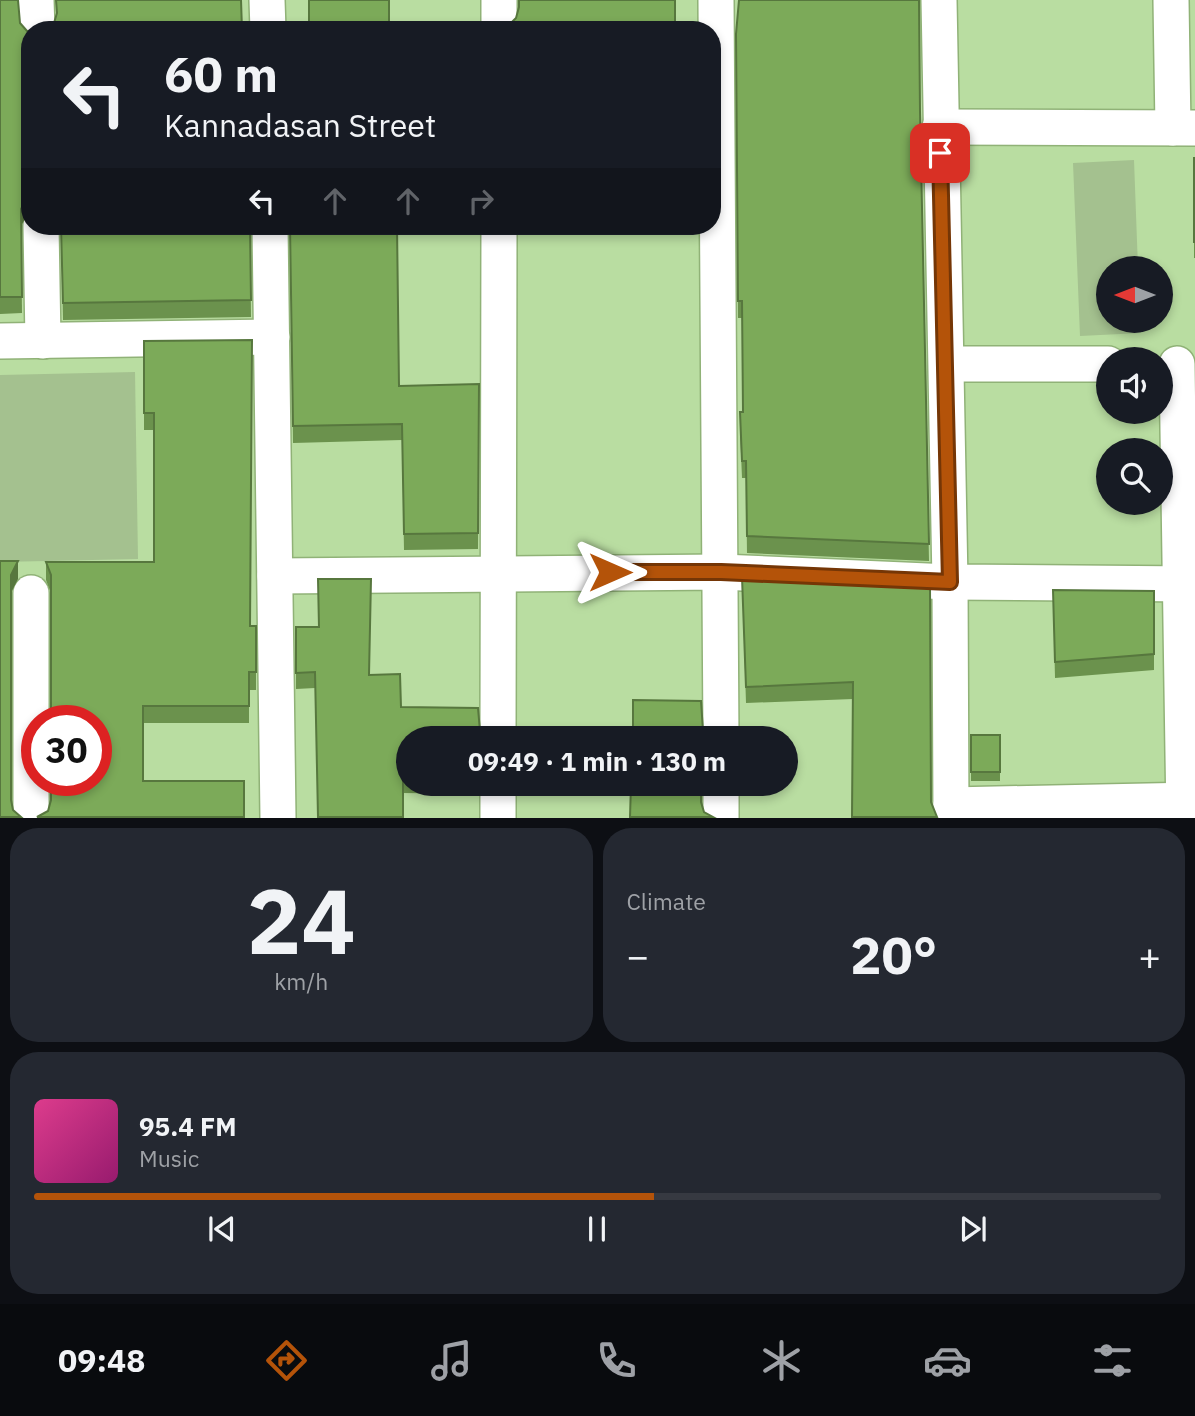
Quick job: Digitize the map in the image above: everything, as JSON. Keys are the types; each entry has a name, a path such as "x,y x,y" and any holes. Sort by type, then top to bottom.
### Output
{"street":[{"path":"36,0 37,21"},
{"path":"268,0 268,21"},
{"path":"499,0 499,21"},
{"path":"716,0 716,21"},
{"path":"939,0 947,363 951,811 1187,806 1188,584 1178,364"},
{"path":"940,127 1184,128 1171,0"},
{"path":"40,235 43,341"},
{"path":"270,235 278,817"},
{"path":"498,726 499,235"},
{"path":"718,235 721,726"},
{"path":"0,341 272,337"},
{"path":"947,363 1096,364"},
{"path":"275,576 721,572 950,582 1188,584"},
{"path":"31,593 31,817"},
{"path":"498,796 498,817"},
{"path":"721,796 721,817"}],"green space":[{"path":"1134,160 1138,256 1096,256 1096,333 1141,333 1080,336 1073,163"},
{"path":"135,372 138,559 0,562 0,375"}],"building":[{"path":"0,0 18,0 21,24 22,297 0,297"},
{"path":"56,0 241,0 242,21 55,21"},
{"path":"309,0 389,0 389,21 309,21"},
{"path":"519,0 675,0 675,21 513,21"},
{"path":"739,0 919,0 929,544 747,536 746,461 742,461 740,412 743,412 742,301 738,301 736,34"},
{"path":"1195,158 1195,242 1194,242"},
{"path":"61,235 250,235 251,300 63,303"},
{"path":"290,235 397,235 399,386 479,384 478,533 404,534 402,424 293,426"},
{"path":"252,340 250,626 256,626 256,672 249,672 249,706 143,706 143,781 244,781 244,817 37,817 48,811 51,796 112,796 112,705 51,705 51,575 46,562 154,562 154,413 144,413 144,341"},
{"path":"0,561 18,561 11,575 11,800 13,810 21,817 0,817"},
{"path":"742,577 930,585 931,802 937,817 852,817 853,682 746,687"},
{"path":"318,579 371,579 369,675 400,674 401,707 478,708 480,726 396,726 396,796 403,796 403,817 318,817 315,672 296,673 296,627 319,627"},
{"path":"1053,590 1154,591 1154,654 1055,662"},
{"path":"633,700 701,701 703,726 633,726"},
{"path":"971,735 1000,735 1000,772 971,772"},
{"path":"631,796 701,796 704,812 713,817 630,817"}],"route":[{"path":"610,572 721,572 950,582 947,363 940,153"}]}
